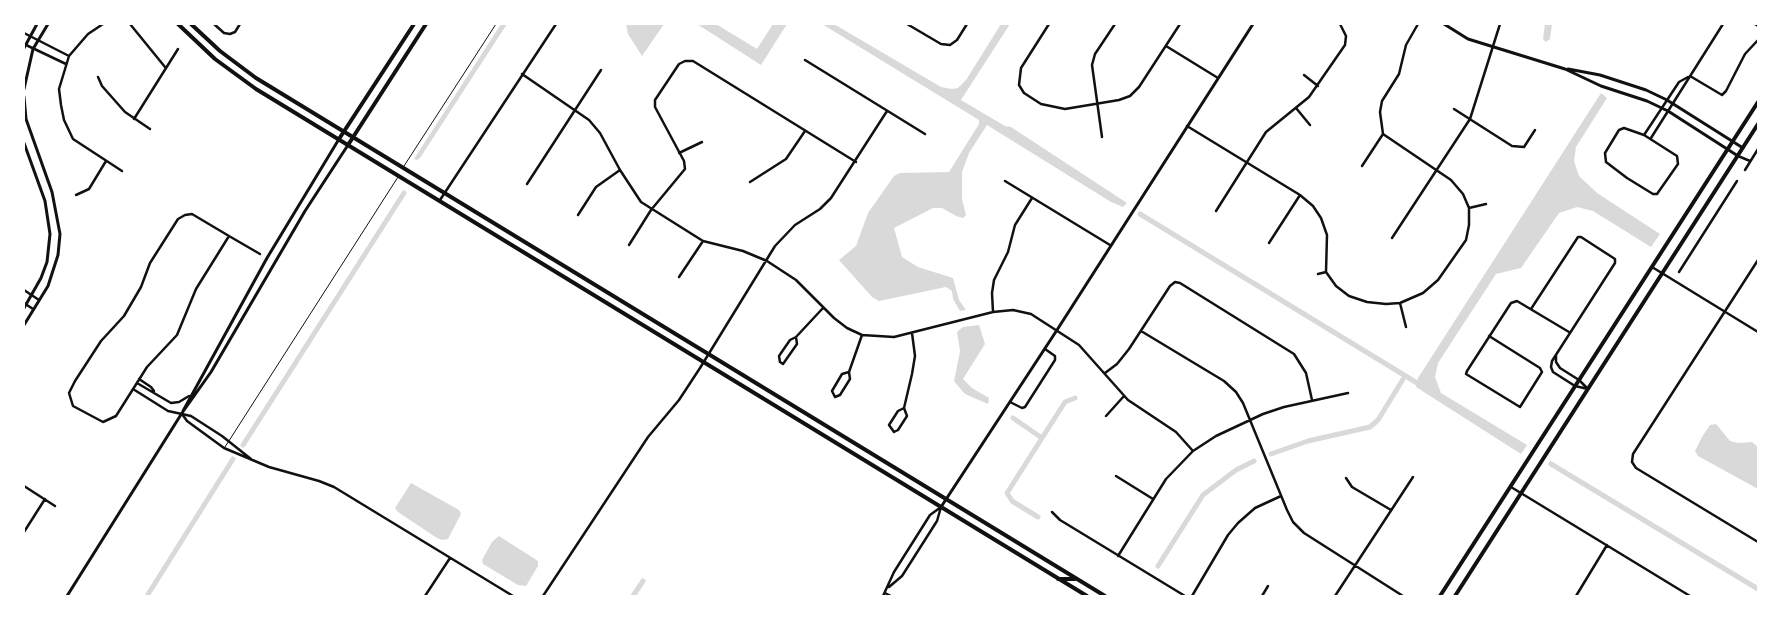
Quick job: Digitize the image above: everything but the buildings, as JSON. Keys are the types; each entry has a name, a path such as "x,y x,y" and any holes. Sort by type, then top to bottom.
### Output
{"main road":[{"path":"178,24 207,53 234,74 1087,596"},
{"path":"191,24 240,67 1105,596"},
{"path":"339,140 414,24"},
{"path":"348,145 426,24"},
{"path":"1440,596 1758,102"},
{"path":"1455,596 1758,124"},
{"path":"1058,579 1077,579"}],"street":[{"path":"37,24 24,46 66,64"},
{"path":"24,89 33,49 48,24"},
{"path":"103,24 88,34 69,56 59,88 68,133 73,139 122,171"},
{"path":"130,24 166,68"},
{"path":"214,24 224,33 230,34 235,32 240,24"},
{"path":"440,200 556,24"},
{"path":"907,24 941,44 950,45 957,40 967,24"},
{"path":"1049,24 1021,68 1019,86 1032,99 1051,108 1064,109 1130,96 1139,87 1180,24"},
{"path":"1102,137 1092,65 1095,54 1115,24"},
{"path":"888,588 907,568 937,521 941,507 946,499 1045,349 1253,24"},
{"path":"1216,211 1266,132 1296,108 1318,86 1345,45 1346,36 1340,24"},
{"path":"1362,166 1383,134 1380,112 1382,101 1399,74 1406,45 1418,24"},
{"path":"1444,24 1468,39 1565,69 1589,73 1639,87 1674,104 1743,148"},
{"path":"1392,238 1470,119 1500,24"},
{"path":"1650,139 1674,104 1723,24"},
{"path":"24,33 69,56"},
{"path":"1690,76 1722,95 1726,91 1745,54 1758,40"},
{"path":"1166,46 1218,78"},
{"path":"134,119 178,49"},
{"path":"805,60 925,134"},
{"path":"630,245 651,210 685,169 679,153 655,108 655,100 679,64 685,61 693,61 856,162"},
{"path":"1565,69 1601,86 1638,97 1661,107 1728,150 1751,161"},
{"path":"527,184 601,70"},
{"path":"522,74 589,120 600,133 620,170 641,202 651,210 703,241 743,251 767,261 796,280 823,308 847,328 862,335 894,337 993,312 1013,310 1031,314 1084,349 1124,396 1176,432 1193,451"},
{"path":"1304,75 1318,86"},
{"path":"1644,135 1661,107 1680,82 1690,76"},
{"path":"98,77 118,105 134,119 150,129"},
{"path":"24,97 26,119 55,201 60,234 58,255 54,269 39,300 24,324"},
{"path":"1296,108 1310,125"},
{"path":"1454,109 1518,148 1524,147 1534,130"},
{"path":"543,596 648,437 679,400 709,355 775,246 790,230 820,209 831,198 856,162 887,111"},
{"path":"1187,126 1300,195 1313,206 1321,218 1327,235 1326,272 1336,286 1348,296 1367,302 1400,303 1423,293 1438,280 1452,262 1466,240 1469,225 1469,208 1463,194 1451,180 1383,134"},
{"path":"1624,128 1644,135 1677,156 1679,160 1657,194 1653,194 1627,178 1606,162 1604,158 1619,130 1624,128"},
{"path":"750,182 786,159 805,131"},
{"path":"182,414 189,396 266,258 339,140"},
{"path":"679,153 702,142"},
{"path":"24,143 45,202 50,234 47,262 32,295 24,305 34,309"},
{"path":"67,596 182,414 207,378 305,211 348,145"},
{"path":"1744,170 1758,150"},
{"path":"76,195 88,189 106,161"},
{"path":"578,215 596,187 620,170"},
{"path":"1004,181 1110,245"},
{"path":"1679,272 1737,181"},
{"path":"1269,243 1300,195"},
{"path":"993,312 992,293 994,280 1008,252 1016,225 1032,198"},
{"path":"1469,208 1486,204"},
{"path":"229,236 196,289 177,335 156,357 139,379 116,416 103,422 73,406 69,400 69,393 75,381 101,341 128,310 141,287 150,263 178,219 192,214 260,254"},
{"path":"1531,309 1578,237 1582,237 1615,259 1615,263 1552,361 1553,372 1575,386 1588,389"},
{"path":"679,277 703,241"},
{"path":"1758,260 1633,454 1632,462 1636,468 1758,542"},
{"path":"1652,267 1758,332"},
{"path":"1318,274 1326,272"},
{"path":"1105,373 1117,364 1175,282 1180,283 1294,354 1306,373 1312,400"},
{"path":"24,290 39,300"},
{"path":"1489,336 1540,368 1542,372 1520,407 1466,374 1489,336 1514,301 1569,332"},
{"path":"1400,303 1406,327"},
{"path":"796,336 797,344 783,364 780,362 779,356 790,340 823,308"},
{"path":"1141,332 1224,381 1236,392 1281,496 1294,522 1304,533 1403,596"},
{"path":"904,408 898,411 889,425 894,432 898,430 907,416 904,408 915,356 912,333"},
{"path":"849,372 842,374 832,391 835,397 840,395 850,379 849,372 862,335"},
{"path":"1010,402 1022,408 1025,407 1055,360 1055,356 1045,349"},
{"path":"1556,354 1556,362 1560,368 1579,380 1588,389"},
{"path":"139,379 151,386 154,392"},
{"path":"137,383 174,403 189,396"},
{"path":"133,389 168,411 190,416 229,441 254,462"},
{"path":"142,395 146,389"},
{"path":"1118,556 1166,480 1193,451 1216,436 1249,420 1284,407 1348,393"},
{"path":"1106,416 1124,396"},
{"path":"182,414 187,421 224,448 254,462 328,484 513,596"},
{"path":"1116,476 1153,499"},
{"path":"1335,596 1413,477"},
{"path":"1346,478 1352,486 1391,510"},
{"path":"24,486 56,506"},
{"path":"1511,487 1690,596"},
{"path":"1192,596 1228,535 1238,523 1255,508 1281,496"},
{"path":"24,532 45,499"},
{"path":"883,596 894,572 930,515 941,507"},
{"path":"1052,512 1060,520 1186,596"},
{"path":"1576,596 1607,545"},
{"path":"425,596 450,558"},
{"path":"1262,596 1268,586"},
{"path":"885,593 891,596"}],"lane":[{"path":"403,168 496,24"},
{"path":"224,448 398,176"}],"shaded area":[{"path":"501,24 507,24 420,158 414,159"},
{"path":"626,24 664,24 642,56 628,34"},
{"path":"697,24 716,24 757,49 773,24 787,24 761,65"},
{"path":"822,24 834,24 941,87 952,89 958,88 966,80 1001,24 1010,24 961,100 1005,126 1011,127 1127,203 1123,207 1111,202 987,125 969,153 962,172 962,199 966,215 963,218 942,208 933,208 894,228 902,257 918,267 953,278 959,300 966,310 960,311 953,299 952,291 946,287 879,301 872,297 839,260 856,246 868,213 894,176 900,173 949,172 979,124 979,120"},
{"path":"1545,24 1552,24 1550,39 1546,42 1543,39"},
{"path":"1601,93 1607,98 1576,147 1574,161 1579,176 1597,193 1660,234 1651,247 1593,211 1577,207 1559,213 1521,268 1496,274 1438,363 1435,377 1441,393 1527,445 1521,454 1416,387 1418,378"},
{"path":"979,325 985,344 963,379 972,388 989,398 988,404 965,394 954,381 960,351 957,332 963,327"},
{"path":"1716,424 1730,441 1738,443 1752,442 1758,447 1758,489 1698,456 1695,451 1702,437 1710,425"},
{"path":"411,483 459,510 461,514 448,539 442,540 437,538 398,512 395,508"},
{"path":"499,536 538,561 538,566 526,586 518,585 483,564 482,560 492,542"}],"waterway":[{"path":"243,445 404,193"},
{"path":"1140,214 1422,386"},
{"path":"1271,454 1308,441 1370,427 1378,420 1405,376"},
{"path":"1038,517 1012,501 1007,493 1065,402 1075,398"},
{"path":"1013,418 1042,438"},
{"path":"147,596 233,459"},
{"path":"1158,566 1203,495 1236,470 1254,461"},
{"path":"1551,464 1758,589"},
{"path":"633,596 643,581"}]}
